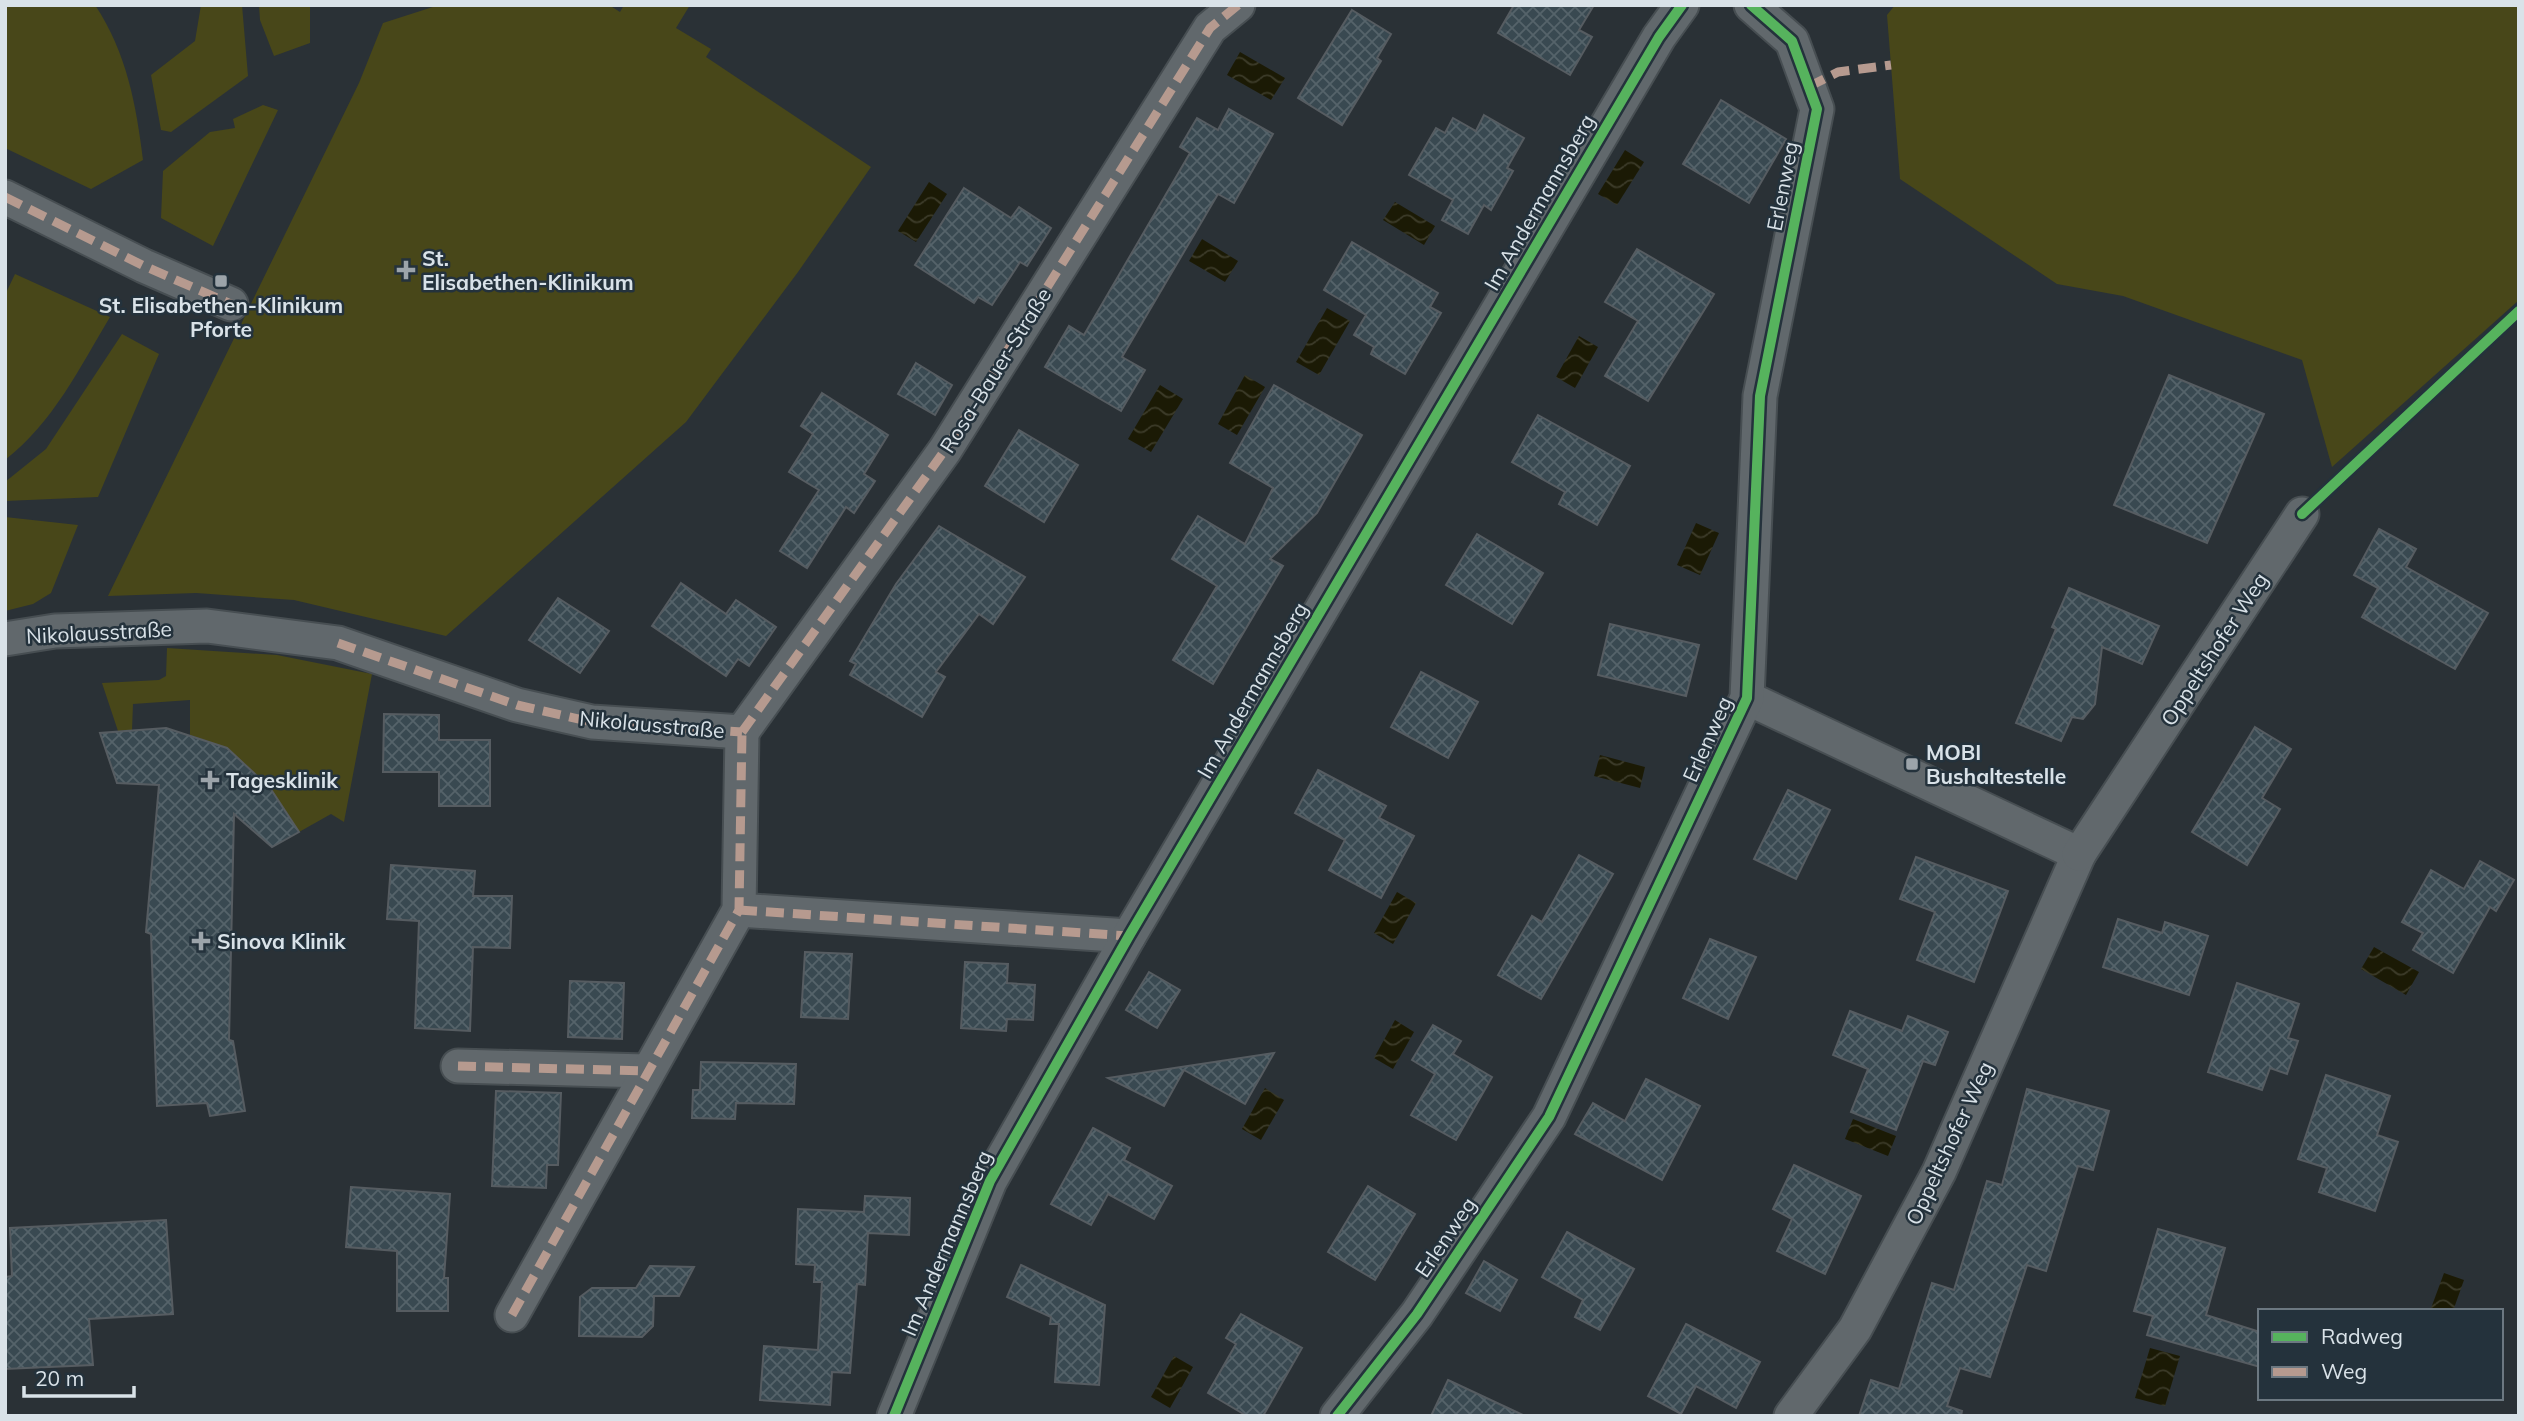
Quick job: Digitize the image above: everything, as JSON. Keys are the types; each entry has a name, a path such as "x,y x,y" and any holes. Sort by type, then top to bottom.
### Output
{"street":[{"name":"Rosa-Bauer-Straße","path":"742,732 945,450 1210,28 1238,5"},
{"name":"Im Andermannsberg","path":"899,1415 990,1181 1129,936 1651,49 1682,5"},
{"name":"Erlenweg","path":"1337,1416 1417,1314 1549,1117 1747,698 1760,396 1817,109 1792,41 1751,5"},
{"path":"5,197 144,266 231,304"},
{"name":"Oppeltshofer Weg","path":"1791,1416 1856,1329 1939,1172 2079,854 2302,513"},
{"name":"Nikolausstraße","path":"5,639 55,631 220,628 338,643 517,705 592,722 742,732 738,910"},
{"path":"1747,698 2079,854"},
{"path":"512,1315 738,910 1129,936"},
{"path":"458,1066 646,1071"}],"shaded area":[{"path":"5,5 95,5 115,42 128,80 143,160 91,189 5,148"},
{"path":"201,5 242,5 248,76 171,132 161,130 151,75 195,41"},
{"path":"259,5 310,5 310,43 274,56 260,20"},
{"name":"St. Elisabethen-Klinikum","path":"439,5 609,5 620,12 624,5 690,5 676,28 711,49 706,57 871,167 798,272 686,422 446,636 294,600 196,593 108,596 359,83 383,23"},
{"path":"1895,5 2519,5 2519,300 2332,467 2302,360 2123,296 2057,284 1900,179 1887,15"},
{"path":"263,105 278,110 213,246 161,218 163,171 210,132 235,128 233,119"},
{"path":"15,274 110,317 51,412 5,460 5,295"},
{"path":"122,334 159,354 98,497 5,501 5,482 46,449"},
{"path":"5,517 78,525 51,593 33,604 5,611"},
{"path":"167,648 277,655 372,674 344,822 331,814 299,832 270,788 227,748 190,735 190,700 133,704 132,730 118,731 102,683 159,680 166,676"}],"water":[{"path":"1240,52 1285,78 1271,100 1227,75"},
{"path":"1625,150 1644,162 1617,205 1598,194"},
{"path":"929,182 947,194 916,242 898,231"},
{"path":"1395,202 1435,226 1424,245 1383,220"},
{"path":"1202,239 1238,261 1225,282 1189,261"},
{"path":"1327,308 1350,321 1319,375 1296,362"},
{"path":"1579,336 1598,347 1575,388 1556,377"},
{"path":"1245,375 1265,387 1237,435 1218,424"},
{"path":"1160,385 1183,399 1151,452 1128,439"},
{"path":"1696,523 1719,533 1700,575 1677,565"},
{"path":"1600,755 1645,767 1640,788 1594,776"},
{"path":"1397,892 1416,903 1393,944 1374,933"},
{"path":"2374,947 2419,972 2406,995 2361,969"},
{"path":"1395,1020 1414,1032 1393,1069 1374,1058"},
{"path":"1265,1088 1284,1100 1261,1140 1242,1129"},
{"path":"1853,1119 1896,1136 1888,1156 1845,1139"},
{"path":"2444,1273 2464,1280 2454,1309 2431,1309"},
{"path":"2150,1348 2180,1356 2165,1406 2135,1398"},
{"path":"1174,1356 1193,1367 1170,1408 1151,1397"}],"building":[{"path":"1514,5 1594,5 1579,30 1592,37 1570,75 1498,33"},
{"path":"1352,10 1391,34 1377,58 1381,61 1342,125 1298,98"},
{"path":"1721,100 1786,139 1749,203 1683,164"},
{"path":"1229,109 1273,134 1234,203 1218,194 1122,357 1145,370 1121,411 1045,367 1069,326 1084,335 1190,153 1180,147 1197,118 1218,130"},
{"path":"1484,115 1524,138 1507,168 1513,171 1491,210 1484,205 1468,234 1442,220 1453,200 1409,175 1436,128 1445,133 1453,118 1476,131"},
{"path":"964,188 1011,218 1019,207 1051,228 1027,266 1020,262 992,305 978,297 974,303 915,265"},
{"path":"1352,242 1438,293 1430,307 1441,313 1405,374 1371,354 1374,347 1354,335 1366,315 1324,290"},
{"path":"1637,249 1714,294 1648,401 1605,376 1638,321 1605,302"},
{"path":"916,363 952,385 935,415 898,394"},
{"path":"2169,375 2264,414 2207,543 2114,505"},
{"path":"1274,385 1362,435 1317,513 1270,559 1283,566 1213,684 1173,660 1217,586 1172,559 1198,516 1245,544 1273,488 1230,463"},
{"path":"822,393 888,435 864,474 875,481 854,513 846,507 807,568 780,551 819,490 789,472 813,434 801,426"},
{"path":"1538,415 1630,466 1597,525 1559,504 1565,492 1512,462"},
{"path":"1019,430 1078,465 1044,522 985,486"},
{"path":"939,526 1025,577 993,624 979,614 936,672 945,677 922,717 850,675 856,664 850,661 896,584"},
{"path":"2379,529 2416,549 2406,567 2488,613 2455,669 2362,617 2378,588 2354,575"},
{"path":"1477,534 1543,573 1512,624 1446,585"},
{"path":"681,583 726,614 736,600 776,627 749,666 738,659 726,676 652,626"},
{"path":"2069,588 2159,626 2142,664 2102,647 2095,704 2083,719 2072,717 2061,741 2016,723 2056,629 2052,627"},
{"path":"558,598 609,631 580,673 529,640"},
{"path":"1610,624 1699,645 1686,696 1598,675"},
{"path":"1421,672 1478,702 1448,758 1391,727"},
{"path":"384,714 439,715 439,740 490,740 490,806 439,806 439,772 383,772"},
{"path":"2255,727 2291,749 2262,798 2280,809 2247,865 2192,832"},
{"path":"166,728 227,748 270,788 299,832 272,847 234,814 229,1040 233,1041 245,1111 210,1116 207,1103 157,1106 151,934 146,932 159,785 117,783 100,733"},
{"path":"1318,770 1386,806 1379,818 1414,836 1381,898 1329,870 1345,840 1295,813"},
{"path":"1788,790 1830,810 1796,879 1754,859"},
{"path":"1579,855 1613,874 1541,999 1498,975 1532,916 1542,922"},
{"path":"1916,857 2008,891 1974,982 1917,960 1935,912 1900,899"},
{"path":"2480,861 2514,880 2496,911 2490,907 2453,973 2413,950 2423,933 2402,922 2431,870 2464,889"},
{"path":"391,865 475,871 473,896 512,896 510,948 473,947 470,1031 415,1028 419,921 387,919"},
{"path":"2118,919 2162,933 2165,922 2208,936 2189,995 2103,967"},
{"path":"1710,939 1756,957 1728,1019 1683,998"},
{"path":"805,952 852,954 848,1019 801,1017"},
{"path":"965,962 1008,964 1007,983 1035,985 1033,1020 1007,1019 1006,1031 961,1028"},
{"path":"1149,972 1180,990 1157,1028 1126,1010"},
{"path":"570,981 624,983 622,1039 568,1037"},
{"path":"2237,983 2299,1004 2288,1038 2298,1041 2287,1074 2270,1068 2262,1090 2208,1072"},
{"path":"1850,1011 1902,1031 1908,1016 1948,1032 1935,1065 1923,1061 1896,1130 1851,1112 1868,1069 1833,1055"},
{"path":"1433,1025 1461,1041 1453,1054 1492,1077 1456,1140 1411,1115 1435,1074 1412,1060"},
{"path":"1274,1053 1245,1104 1184,1070 1164,1106 1108,1078"},
{"path":"701,1062 796,1064 794,1104 736,1103 735,1119 692,1118 693,1090 700,1090"},
{"path":"2326,1075 2390,1096 2377,1135 2398,1142 2375,1211 2319,1192 2327,1168 2298,1159"},
{"path":"1646,1079 1700,1106 1662,1180 1575,1134 1593,1103 1625,1121"},
{"path":"2027,1089 2109,1111 2093,1170 2078,1166 2046,1271 2027,1265 1990,1377 1960,1368 1947,1406 1962,1411 1961,1416 1859,1416 1871,1380 1899,1389 1932,1283 1954,1290 1987,1181 2002,1185"},
{"path":"496,1091 561,1093 558,1165 547,1165 546,1188 492,1186"},
{"path":"1093,1128 1130,1148 1124,1160 1172,1186 1154,1219 1108,1194 1091,1225 1051,1204"},
{"path":"1794,1165 1861,1196 1825,1274 1777,1251 1792,1219 1773,1209"},
{"path":"1368,1186 1415,1214 1375,1280 1328,1252"},
{"path":"351,1187 450,1194 444,1278 448,1278 448,1311 397,1311 397,1251 346,1247"},
{"path":"865,1196 910,1198 909,1235 868,1233 865,1285 857,1284 850,1373 832,1372 830,1405 760,1400 764,1346 818,1350 822,1282 814,1282 815,1265 796,1264 798,1209 864,1212"},
{"path":"166,1220 173,1314 89,1319 93,1365 5,1369 5,1277 12,1276 10,1228"},
{"path":"2158,1229 2225,1248 2206,1315 2258,1331 2258,1366 2147,1335 2153,1316 2134,1311"},
{"path":"1567,1232 1634,1269 1600,1330 1575,1317 1583,1300 1542,1277"},
{"path":"1484,1261 1517,1280 1500,1311 1466,1293"},
{"path":"1021,1265 1105,1305 1099,1385 1055,1382 1059,1324 1050,1324 1051,1317 1007,1297"},
{"path":"650,1266 694,1267 679,1296 654,1296 653,1326 642,1337 579,1336 580,1297 592,1288 636,1288"},
{"path":"1241,1314 1302,1348 1263,1416 1247,1416 1208,1393 1236,1344 1226,1338"},
{"path":"1686,1324 1760,1362 1736,1408 1696,1386 1681,1414 1648,1396"},
{"path":"1448,1380 1525,1416 1431,1416"}],"marked path":[{"path":"742,732 945,450 1210,28 1238,5"},
{"path":"1808,87 1838,72 1891,65"},
{"path":"5,197 144,266 231,304"},
{"path":"338,643 517,705 592,722 742,732"},
{"path":"512,1315 739,910 742,732"},
{"path":"739,910 1129,936"},
{"path":"458,1066 646,1071"}],"cycle path":[{"path":"894,1416 990,1181 1129,936 1659,37 1682,5"},
{"path":"1337,1416 1417,1314 1549,1117 1747,698 1760,396 1817,109 1792,41 1751,5"},
{"path":"2302,514 2519,311"}],"place":[{"name":"St. Elisabethen-Klinikum","path":"406,270"},
{"name":"St. Elisabethen-Klinikum Pforte","path":"221,281"},
{"name":"MOBI Bushaltestelle","path":"1912,764"},
{"name":"Tagesklinik","path":"210,780"},
{"name":"Sinova Klinik","path":"201,941"}]}
